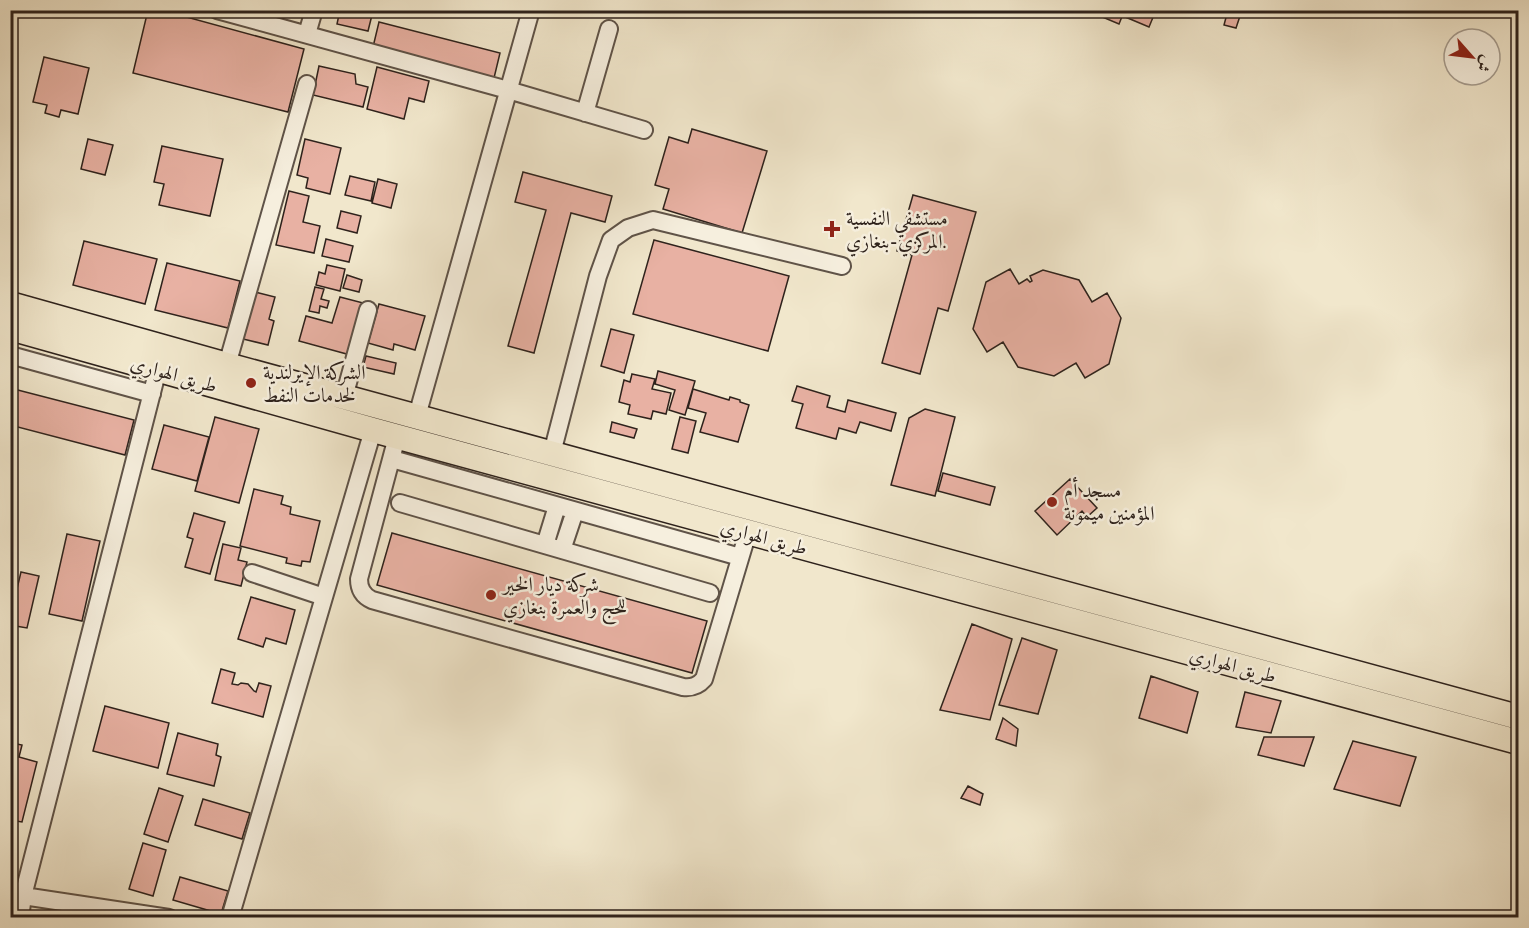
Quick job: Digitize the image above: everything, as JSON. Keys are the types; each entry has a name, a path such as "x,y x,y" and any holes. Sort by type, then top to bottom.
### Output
{"highway":[{"name":"طريق الهواري","path":"10,304 1518,717"},
{"name":"طريق الهواري","path":"10,328 373,430 394,448 748,532 1518,742"}],"street":[{"path":"217,10 644,130"},
{"path":"307,34 314,10"},
{"path":"417,416 531,10"},
{"path":"585,113 609,28"},
{"path":"227,365 307,84"},
{"path":"552,453 598,276 611,240 628,228 653,220 842,266"},
{"path":"344,397 368,310"},
{"path":"10,355 152,394"},
{"path":"20,918 17,895 158,369"},
{"path":"230,918 373,430"},
{"path":"740,557 557,506 394,448 359,579 361,590 368,598 688,688 700,684 704,679 748,532"},
{"path":"400,503 710,592"},
{"path":"545,545 557,506"},
{"path":"562,550 575,511"},
{"path":"252,573 324,597"},
{"path":"17,895 169,918"}],"building":[{"path":"148,10 161,10 304,49 288,112 133,73"},
{"path":"340,10 373,11 368,31 337,24"},
{"path":"1065,10 1089,10 1087,17"},
{"path":"1094,10 1115,10 1123,14 1119,24 1093,13"},
{"path":"1126,10 1156,10 1149,27 1123,16"},
{"path":"1228,10 1242,10 1236,28 1224,25"},
{"path":"379,22 500,53 494,78 373,47"},
{"path":"44,57 89,68 78,114 61,110 59,117 45,113 47,105 33,102"},
{"path":"319,66 355,74 356,84 368,87 363,107 313,95"},
{"path":"377,67 429,81 424,102 409,98 404,119 367,109"},
{"path":"692,129 767,151 742,233 663,209 669,189 655,185 669,137 688,143"},
{"path":"88,139 113,145 105,175 81,169"},
{"path":"305,139 341,148 330,194 306,188 308,178 297,175"},
{"path":"162,146 223,159 210,216 159,205 164,184 154,182"},
{"path":"523,172 612,196 605,222 571,213 534,353 508,346 546,210 515,202"},
{"path":"350,176 375,182 371,201 345,195"},
{"path":"378,179 397,184 391,208 372,203"},
{"path":"289,191 309,196 303,222 320,226 314,253 276,245"},
{"path":"913,195 976,212 948,311 938,308 920,374 882,363 912,255 897,251"},
{"path":"341,211 361,216 357,233 337,228"},
{"path":"326,239 353,246 349,262 322,256"},
{"path":"654,240 789,276 768,351 633,314"},
{"path":"84,241 157,259 145,304 73,285"},
{"path":"167,263 240,281 228,328 155,310"},
{"path":"327,265 345,269 340,291 316,285 319,272 325,274"},
{"path":"1010,269 1019,284 1027,279 1032,281 1030,276 1043,270 1079,280 1092,302 1107,293 1121,318 1109,364 1085,378 1076,363 1054,376 1018,367 1003,342 987,352 973,329 986,282"},
{"path":"347,275 362,280 359,292 343,288"},
{"path":"315,287 324,289 321,299 329,301 327,308 320,306 319,313 309,311"},
{"path":"255,292 275,297 269,319 274,321 268,345 243,339"},
{"path":"340,297 367,304 354,356 299,341 306,316 332,323"},
{"path":"379,304 425,316 415,350 394,344 393,350 368,343"},
{"path":"611,329 634,335 624,373 601,366"},
{"path":"366,356 396,363 394,374 363,367"},
{"path":"658,371 695,381 685,415 669,410 675,390 655,384"},
{"path":"632,374 655,379 652,389 671,393 666,414 653,411 651,419 628,414 630,405 619,402 624,380 630,382"},
{"path":"797,386 830,396 827,407 845,412 848,400 896,413 891,431 860,422 856,433 839,428 836,439 796,428 803,404 792,401"},
{"path":"10,388 134,420 125,455 10,425"},
{"path":"693,389 729,400 730,397 749,405 738,442 700,432 706,413 688,408"},
{"path":"925,409 955,417 935,496 891,485 909,418"},
{"path":"215,417 259,429 239,503 195,491"},
{"path":"680,417 696,421 688,453 672,449"},
{"path":"612,422 637,429 634,438 610,432"},
{"path":"164,425 209,437 197,481 152,469"},
{"path":"943,473 995,487 990,505 938,491"},
{"path":"1070,479 1097,508 1087,517 1082,511 1057,535 1035,511"},
{"path":"254,489 283,496 281,504 291,507 290,514 320,521 310,562 302,561 301,566 286,563 287,558 240,546"},
{"path":"194,513 225,522 210,574 185,567 193,539 187,537"},
{"path":"392,533 707,621 692,673 377,585"},
{"path":"67,534 100,541 82,621 49,614"},
{"path":"223,544 241,548 238,560 247,562 241,586 215,580"},
{"path":"21,572 39,576 27,628 10,625"},
{"path":"251,597 295,610 286,644 266,638 263,647 238,639"},
{"path":"972,624 1012,639 990,720 940,710"},
{"path":"1022,638 1057,650 1038,714 999,705"},
{"path":"221,669 235,673 232,684 248,684 256,692 259,683 271,686 263,717 212,703"},
{"path":"1151,676 1198,692 1187,733 1139,718"},
{"path":"1245,692 1281,701 1271,733 1236,727"},
{"path":"105,706 169,723 158,768 93,751"},
{"path":"1003,718 1018,729 1016,746 996,739"},
{"path":"178,733 218,744 216,755 221,757 214,786 167,774"},
{"path":"1264,737 1314,737 1304,766 1258,755"},
{"path":"1353,741 1416,757 1400,806 1334,789"},
{"path":"12,743 22,745 19,757 37,762 22,822 10,820 10,750"},
{"path":"968,786 983,794 980,805 961,798"},
{"path":"159,788 183,796 168,842 144,834"},
{"path":"203,799 250,813 242,839 195,825"},
{"path":"143,843 166,850 153,896 129,889"},
{"path":"180,877 228,891 221,914 173,900"}],"place":[{"name":"مستشفي النفسية المركزي-بنغازي.","path":"832,229"},
{"name":"الشركة الإيرلندية لخدمات النفط","path":"251,383"},
{"name":"مسجد أم المؤمنين ميمونة","path":"1052,502"},
{"name":"شركة ديار الخير للحج والعمرة بنغازي","path":"491,595"}]}
